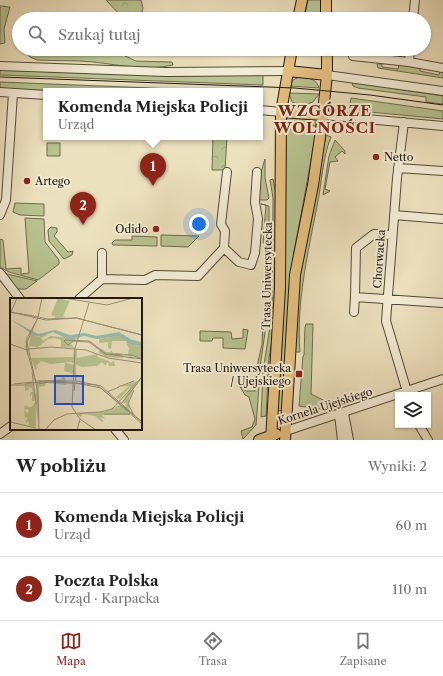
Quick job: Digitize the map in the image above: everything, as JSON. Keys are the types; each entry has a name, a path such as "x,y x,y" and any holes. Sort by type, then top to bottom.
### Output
{"main road":[{"path":"299,12 302,0"},
{"path":"326,0 326,12"},
{"path":"291,56 288,71 326,75"},
{"path":"285,436 295,275 313,186 323,115 327,56"},
{"name":"Trasa Uniwersytecka","path":"271,438 280,288 281,112 288,71"},
{"path":"281,112 323,115"},
{"name":"Kornela Ujejskiego","path":"259,440 285,436"}],"street":[{"path":"414,12 415,0"},
{"path":"353,56 409,62 443,68"},
{"path":"409,56 409,62"},
{"path":"0,66 160,72 288,71"},
{"path":"326,75 443,92"},
{"path":"0,92 43,95"},
{"path":"0,215 6,200 13,93"},
{"path":"263,110 281,112"},
{"path":"323,115 443,126"},
{"name":"Chorwacka","path":"404,122 392,236 387,325 408,392"},
{"path":"398,168 443,171"},
{"path":"80,298 102,279 145,280 155,275 198,276 224,248 225,231 221,224 227,172"},
{"path":"224,248 239,262 251,265 255,253 258,219 255,202 257,172"},
{"path":"394,215 443,219"},
{"path":"354,312 356,248 374,234 392,236"},
{"path":"102,254 102,279"},
{"path":"0,273 19,298"},
{"path":"355,297 443,303"},
{"name":"Kornela Ujejskiego","path":"410,392 443,379"},
{"name":"Kornela Ujejskiego","path":"285,436 342,414 395,397"},
{"path":"342,414 342,440"},
{"path":"342,414 349,440"},
{"path":"0,434 10,427"},
{"path":"421,428 428,440"},
{"path":"116,430 124,440"}],"green space":[{"path":"106,0 141,0 143,8 142,12 117,12"},
{"path":"308,0 322,0 322,12 305,12"},
{"path":"0,6 10,7 4,29 5,43 0,44"},
{"path":"29,56 125,56 136,61 172,62 173,65 163,67 123,66 86,61 37,60"},
{"path":"377,64 382,64 382,67 398,69 399,65 420,67 420,71 439,75 440,71 443,70 443,78 378,68"},
{"path":"0,70 183,76 263,75 263,85 0,75"},
{"path":"299,77 312,79 316,82 319,88 290,86 293,80"},
{"path":"0,82 150,88 43,88 43,91 0,89"},
{"path":"352,82 443,96 443,104 426,102 426,97 358,88 353,86"},
{"path":"289,93 319,94 313,102 302,106 292,102"},
{"path":"351,98 443,111 443,119 349,110"},
{"path":"284,116 317,119 316,126 284,123"},
{"path":"290,129 316,133 293,258 283,410 278,411 285,286 284,130"},
{"path":"326,135 331,137 324,162 301,297 299,334 300,352 295,352 300,274"},
{"path":"213,140 227,140 225,170 212,170"},
{"path":"335,140 345,151 345,154 342,151 335,157 338,161 330,162 325,189 330,191 323,195 329,156"},
{"path":"47,143 60,143 60,156 47,156"},
{"path":"265,159 265,178 269,198 267,200 258,200 261,172"},
{"path":"273,179 276,194 275,321 269,358 266,416 261,417 263,371 272,314 273,198 270,180"},
{"path":"15,203 44,204 44,216 20,215 13,212"},
{"path":"266,205 269,206 269,242 267,244 263,243"},
{"path":"25,218 44,219 45,242 59,260 59,264 38,280 9,272 0,267 0,239 3,240 6,269 21,268 21,274 29,273"},
{"path":"51,227 57,228 57,232 54,236 68,252 73,251 72,255 64,259 49,241 48,230"},
{"path":"161,235 199,236 188,247 161,246"},
{"path":"132,236 157,237 157,246 113,245 112,243 115,240 132,240"},
{"path":"3,271 7,274 37,281 26,289 17,289"},
{"path":"263,319 267,319 259,374 255,376 262,344"},
{"path":"306,324 313,324 311,394 339,408 328,410 299,406"},
{"path":"243,329 248,330 245,349 223,348 223,338 213,338 212,341 200,341 200,331 231,332 232,339 243,338"},
{"path":"239,385 246,391 255,391 256,385 259,386 256,425 243,439 241,431 252,427 255,419 249,397 245,395"}],"tram line":[{"path":"0,77 295,88 370,95 443,105"}],"place":[{"name":"Netto","path":"376,157"},
{"name":"Artego","path":"27,181"},
{"name":"Komenda Miejska Policji","path":"153,186"},
{"name":"Poczta Polska","path":"83,225"},
{"name":"Odido","path":"156,229"},
{"name":"Trasa Uniwersytecka / Ujejskiego","path":"299,374"}],"district":[{"name":"WZGÓRZE WOLNOŚCI","path":"325,120"}]}
